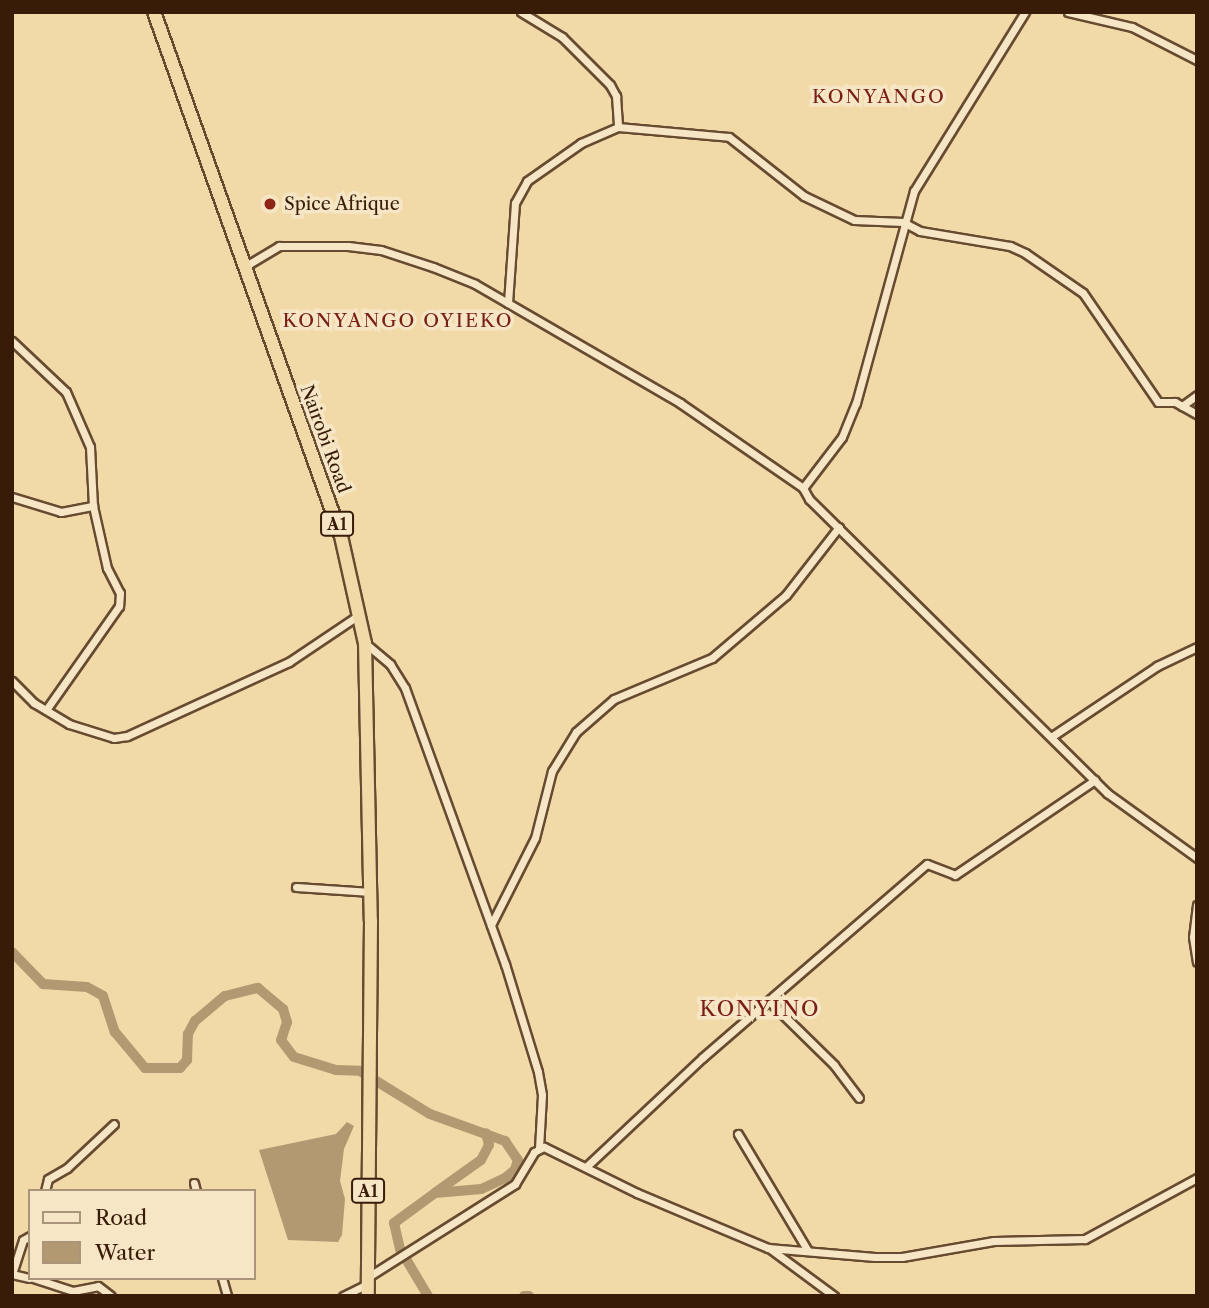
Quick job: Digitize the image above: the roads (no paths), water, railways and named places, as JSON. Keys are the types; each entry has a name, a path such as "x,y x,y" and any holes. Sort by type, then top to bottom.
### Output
{"highway":[{"name":"Nairobi Road","path":"154,12 341,536 365,643 371,892 368,1286"}],"street":[{"path":"521,12 562,37 610,85 616,96 618,127"},
{"path":"803,488 842,437 856,403 882,323 903,222 933,156 1025,12"},
{"path":"1068,12 1132,27 1197,60"},
{"path":"508,303 515,203 520,189 581,143 618,127 729,137 824,208 854,220 903,222 942,236 1010,246 1074,285 1154,398 1182,406 1197,414"},
{"path":"244,267 279,246 381,250 475,284 717,425 803,488 809,499 1095,780 1197,858"},
{"path":"12,341 66,392 90,447 93,506 121,601 46,710"},
{"path":"1182,406 1197,395"},
{"path":"12,497 61,512 93,506"},
{"path":"491,925 535,838 552,771 576,732 614,699 712,658 786,595 839,527"},
{"path":"12,681 46,710 93,734 127,736 289,662 359,615"},
{"path":"343,1296 368,1286 396,1258 522,1179 539,1147 542,1095 538,1072 491,925 405,688 390,664 365,643"},
{"path":"1051,737 1157,666 1197,647"},
{"path":"587,1166 702,1058 928,863 955,875 1095,780"},
{"path":"296,887 371,892"},
{"path":"1197,905 1193,937 1197,962"},
{"path":"770,1002 834,1065 859,1098"},
{"path":"46,1189 48,1179 67,1168 114,1124"},
{"path":"738,1134 808,1251"},
{"path":"539,1147 768,1248 834,1296"},
{"path":"768,1248 902,1257 994,1241 1070,1242 1100,1233 1164,1192 1197,1178"},
{"path":"28,1237 23,1240 12,1275 28,1277"},
{"path":"38,1280 74,1291 99,1286 111,1296"}],"water":[{"path":"347,1122 354,1126 344,1149 340,1181 345,1199 342,1235 338,1242 288,1240 259,1150 336,1134"}],"waterway":[{"path":"12,952 43,984 87,987 103,996 115,1032 145,1068 180,1068 187,1060 188,1034 195,1021 225,996 258,988 283,1009 287,1022 281,1040 294,1057 336,1070 360,1071 430,1114 505,1141 518,1160 515,1170 505,1178 481,1189 435,1193 394,1223 400,1249 428,1296"},
{"path":"436,1192 481,1160 489,1145 486,1133"},
{"path":"524,1296 529,1296"}],"place":[{"name":"Spice Afrique","path":"270,204"}],"district":[{"name":"KONYANGO","path":"879,97"},
{"name":"KONYANGO OYIEKO","path":"398,321"},
{"name":"KONYINO","path":"760,1009"}]}
